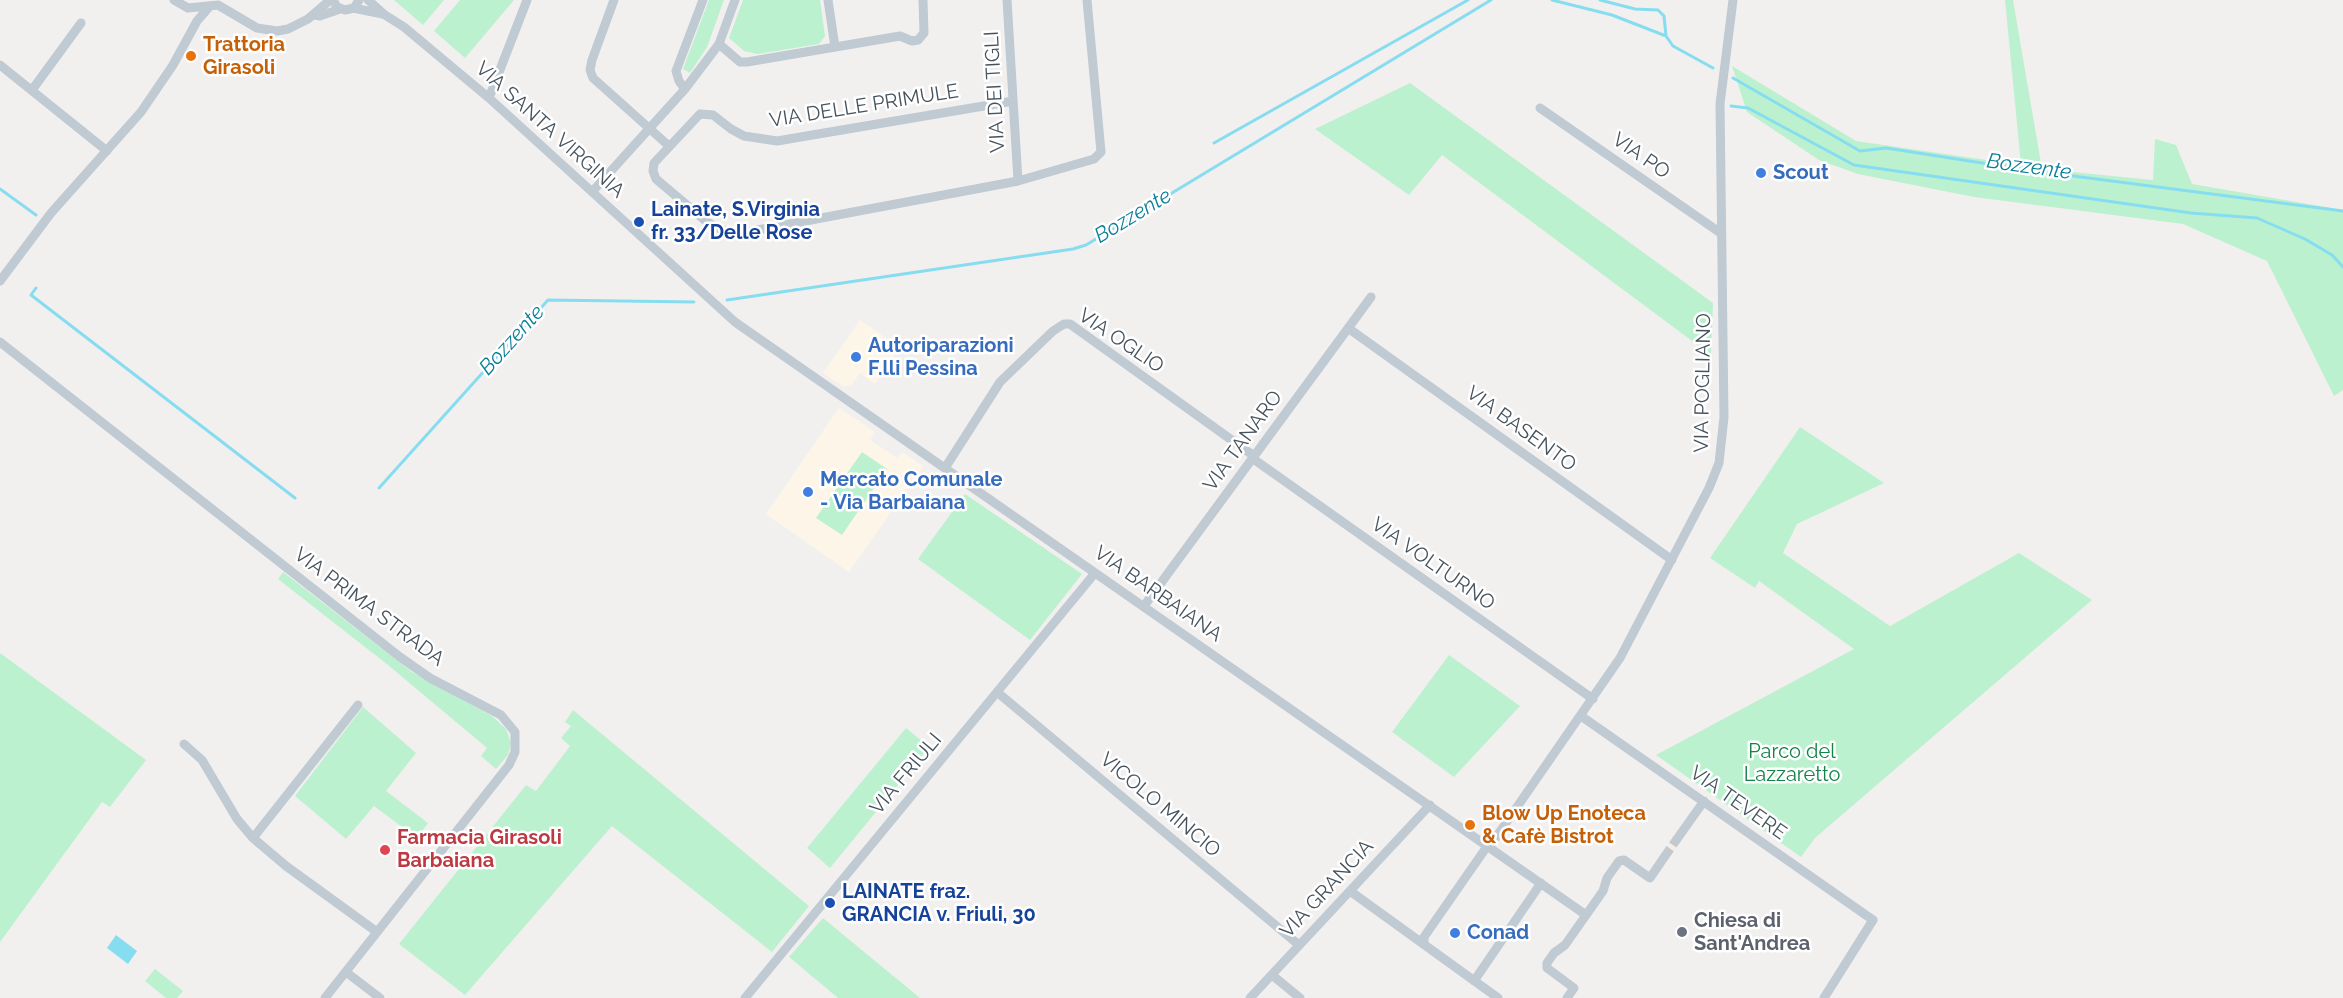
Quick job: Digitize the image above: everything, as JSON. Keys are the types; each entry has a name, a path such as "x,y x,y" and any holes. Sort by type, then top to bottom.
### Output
{"street":[{"path":"174,0 188,8 197,21"},
{"path":"188,8 222,7 257,28 267,31 288,29 314,15 316,10 332,0 340,9"},
{"path":"353,8 360,0"},
{"name":"VIA SANTA VIRGINIA","path":"368,0 489,98 712,301"},
{"path":"489,98 527,0"},
{"path":"614,0 592,60 590,70 594,78 669,146 654,164 653,171 656,179 707,222 720,230 732,232 747,232 1018,182 1094,159 1101,152 1087,0"},
{"path":"686,89 679,81 676,71 703,0"},
{"path":"592,192 686,89 719,44 735,0"},
{"path":"828,0 835,47"},
{"path":"719,44 740,62 747,62 900,36 912,41 918,40 924,33 923,0"},
{"name":"VIA DEI TIGLI","path":"1007,0 1018,182"},
{"name":"VIA POGLIANO","path":"1424,943 1424,936 1620,658 1715,475 1723,441 1720,104 1733,0"},
{"path":"0,281 44,221 141,112 173,64 197,21 210,6"},
{"name":"VIA SANTA VIRGINIA","path":"314,15 320,16 340,9 353,8 385,15"},
{"path":"32,90 81,23"},
{"path":"0,65 107,151"},
{"name":"VIA DELLE PRIMULE","path":"669,146 694,118 706,113 713,115 744,136 777,141 1013,101"},
{"name":"VIA PO","path":"1540,108 1722,234"},
{"name":"VIA TANARO","path":"1144,606 1371,297"},
{"name":"VIA BARBAIANA","path":"712,301 735,321 1586,915"},
{"name":"VIA OGLIO","path":"945,468 1000,382 1053,331 1064,324 1070,324 1253,457"},
{"name":"VIA BASENTO","path":"1348,328 1672,560"},
{"name":"VIA PRIMA STRADA","path":"0,342 400,657 430,678 490,707 509,722 515,732 515,752 509,765 325,998"},
{"name":"VIA VOLTURNO","path":"1253,457 1593,699"},
{"name":"VIA FRIULI","path":"745,998 1095,573"},
{"name":"VICOLO MINCIO","path":"997,692 1299,945"},
{"path":"253,838 358,705"},
{"name":"VIA TEVERE","path":"1581,716 1873,920 1824,998"},
{"path":"184,744 202,759 237,819 253,838 286,866 377,932"},
{"path":"1677,839 1704,801"},
{"name":"VIA GRANCIA","path":"1250,998 1430,805"},
{"path":"1567,998 1574,988 1548,970 1547,963 1554,953 1565,945 1620,860 1624,860 1650,878 1665,856"},
{"path":"1474,981 1541,883"},
{"path":"1350,891 1498,998"},
{"path":"346,972 380,998"},
{"path":"1272,975 1300,998"}],"shaded area":[{"path":"860,320 900,348 875,384 860,373 852,384 844,387 823,373"},
{"name":"Mercato Comunale - Via Barbaiana","path":"839,408 875,432 870,440 897,458 902,452 923,466 849,572 766,514"}],"green space":[{"path":"394,0 444,0 423,25"},
{"path":"460,0 514,0 465,58 434,31"},
{"path":"709,0 724,0 707,47 690,73 683,69"},
{"path":"743,0 820,0 825,36 819,44 758,54 744,51 729,38"},
{"path":"2005,0 2013,0 2042,169 2153,180 2155,139 2176,145 2192,184 2343,210 2343,390 2334,396 2267,261 2183,224 1974,197 1858,174 1819,160 1747,112 1732,66 1856,141 2021,165"},
{"path":"1410,83 1713,303 1711,355 1442,155 1409,195 1315,129"},
{"name":"Parco del Lazzaretto","path":"1800,427 1884,483 1797,524 1783,553 1890,626 2019,553 2092,600 1815,838 1801,857 1656,755 1854,649 1759,581 1755,588 1710,558"},
{"path":"862,452 887,469 842,535 816,518"},
{"path":"965,494 1082,574 1030,640 918,559"},
{"path":"283,572 412,672 492,716 506,729 511,743 508,755 496,769 481,756 487,748 388,665 278,579"},
{"path":"0,653 146,760 110,807 102,802 0,942"},
{"path":"1449,655 1520,706 1454,777 1392,732"},
{"path":"363,707 416,753 386,791 428,823 417,838 374,806 346,839 295,796"},
{"path":"573,710 809,906 772,952 612,826 465,995 399,944 526,785 536,791 570,746 561,738 571,726 565,722"},
{"path":"906,728 929,747 830,868 807,848"},
{"path":"823,918 920,998 838,998 789,957"},
{"path":"155,969 183,991 177,998 166,998 145,981"}],"water":[{"path":"116,935 137,951 128,964 107,948"}],"waterway":[{"name":"Bozzente","path":"1214,143 1468,0"},
{"name":"Bozzente","path":"727,300 1073,249 1086,245 1491,0"},
{"name":"Bozzente","path":"1552,0 1612,15 1666,36 1673,46 1713,68"},
{"name":"Bozzente","path":"1600,0 1635,9 1658,10 1664,16 1666,36"},
{"name":"Bozzente","path":"1733,78 1860,151 1886,148 2027,170 2343,211"},
{"path":"1731,106 1748,108 1854,165 2191,213 2257,218 2305,239 2332,255 2343,267"},
{"name":"Bozzente","path":"0,189 36,215"},
{"name":"Bozzente","path":"36,288 31,295 295,498"},
{"name":"Bozzente","path":"379,488 548,300 694,302"}],"tunnel":[{"path":"1665,856 1677,839"}],"place":[{"name":"Trattoria Girasoli","path":"191,56"},
{"name":"Scout","path":"1761,173"},
{"name":"Lainate, S.Virginia fr. 33/Delle Rose","path":"639,222"},
{"name":"Autoriparazioni F.lli Pessina","path":"856,357"},
{"name":"Mercato Comunale - Via Barbaiana","path":"808,492"},
{"name":"Blow Up Enoteca & Cafè Bistrot","path":"1470,825"},
{"name":"Farmacia Girasoli Barbaiana","path":"385,850"},
{"name":"LAINATE fraz. GRANCIA v. Friuli, 30","path":"830,903"},
{"name":"Chiesa di Sant'Andrea","path":"1682,932"},
{"name":"Conad","path":"1455,933"}]}
